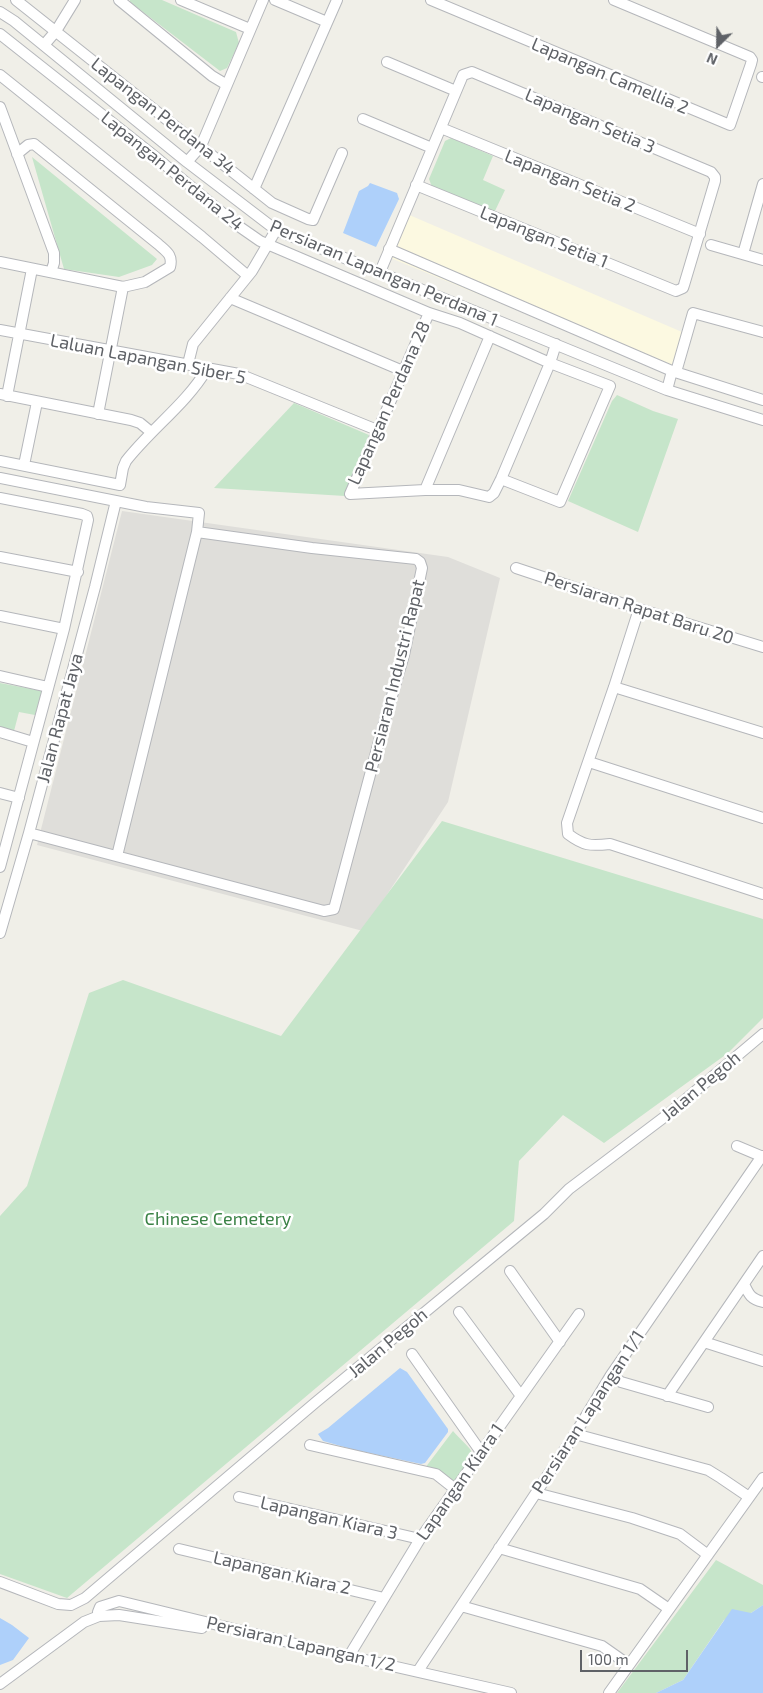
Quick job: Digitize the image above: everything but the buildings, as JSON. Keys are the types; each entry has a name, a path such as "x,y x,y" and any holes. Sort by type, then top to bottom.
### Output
{"street":[{"name":"Lapangan Perdana 34","path":"16,0 272,203 313,220 316,217 342,152"},
{"path":"44,45 56,31 75,0"},
{"path":"119,0 212,76 227,85"},
{"path":"182,0 250,29"},
{"path":"187,162 201,146 263,0"},
{"path":"275,0 328,22"},
{"path":"254,189 337,0"},
{"name":"Lapangan Camellia 2","path":"431,0 730,125 751,64 752,60 750,57 614,0"},
{"name":"Persiaran Lapangan Perdana 1","path":"0,12 44,45 187,162 276,230 667,390 763,420"},
{"name":"Lapangan Perdana 24","path":"0,34 151,153 237,225 260,241 429,313 610,386 560,502 501,479"},
{"path":"380,272 456,92 387,62"},
{"name":"Lapangan Setia 3","path":"456,92 463,75 472,72 711,172 716,181 700,234"},
{"path":"0,75 248,276"},
{"path":"0,107 54,253 54,263 51,272"},
{"path":"363,119 432,148"},
{"name":"Lapangan Setia 2","path":"441,128 700,234"},
{"path":"0,262 123,287 145,282 170,267 172,260 170,254 34,144 28,145 17,154"},
{"path":"743,254 763,184"},
{"name":"Lapangan Setia 1","path":"416,185 672,290 683,288 700,234"},
{"path":"188,364 193,344 248,276 276,230"},
{"path":"711,245 763,260"},
{"path":"389,249 674,372 763,400"},
{"path":"32,269 4,395 131,420 140,423 151,432"},
{"path":"98,414 123,287"},
{"path":"230,298 404,371"},
{"name":"Lapangan Perdana 28","path":"425,490 350,494 429,313"},
{"path":"667,390 693,313 763,332"},
{"name":"Laluan Lapangan Siber 5","path":"0,330 239,374 377,430"},
{"path":"490,336 425,490 459,490 489,497 494,493 550,363 556,344"},
{"path":"0,461 120,485 126,461 199,382 207,369"},
{"path":"24,465 37,402"},
{"path":"0,478 146,507 199,512 197,532 117,856"},
{"path":"0,498 82,514 87,516 88,520 64,629 19,798 1,855 0,867"},
{"name":"Jalan Rapat Jaya","path":"0,933 2,918 29,833 116,501"},
{"name":"Persiaran Industri Rapat","path":"29,833 324,911 334,909 404,655 422,568 420,562 416,559 312,548 197,532"},
{"path":"0,557 78,572"},
{"name":"Persiaran Rapat Baru 20","path":"516,568 639,609 763,647"},
{"path":"639,609 567,823 568,834 590,846 610,844 763,894"},
{"path":"0,616 64,629"},
{"path":"0,676 48,687"},
{"path":"614,687 763,733"},
{"path":"0,732 33,742"},
{"path":"589,762 763,818"},
{"path":"0,793 19,798"},
{"name":"Jalan Pegoh","path":"0,1582 58,1604 71,1605 85,1598 316,1402 544,1214 569,1189 667,1115 763,1034"},
{"path":"737,1146 762,1156"},
{"name":"Persiaran Lapangan 1/1","path":"418,1671 575,1434 611,1374 762,1156"},
{"path":"667,1396 763,1256"},
{"path":"510,1271 560,1342"},
{"path":"744,1284 749,1296 754,1300 763,1302"},
{"path":"459,1312 521,1396"},
{"name":"Lapangan Kiara 1","path":"349,1656 420,1539 579,1314"},
{"path":"704,1342 763,1361"},
{"path":"412,1354 481,1452"},
{"path":"611,1374 621,1382 708,1408"},
{"path":"575,1434 708,1470 749,1497"},
{"path":"310,1445 436,1474 455,1489"},
{"path":"609,1693 763,1478"},
{"path":"536,1493 632,1518 680,1534 708,1555"},
{"name":"Lapangan Kiara 3","path":"239,1497 420,1539"},
{"path":"499,1548 640,1589 669,1609"},
{"name":"Lapangan Kiara 2","path":"179,1549 384,1598"},
{"path":"461,1606 602,1646 629,1665"},
{"name":"Persiaran Lapangan 1/2","path":"0,1684 84,1622 99,1616 119,1615 176,1623 304,1646 511,1693"}],"shaded area":[{"path":"400,211 682,332 671,374 381,254"},
{"path":"122,511 448,557 500,578 448,802 363,931 37,845"}],"green space":[{"path":"130,0 162,0 236,32 239,43 227,68 220,71 130,2"},
{"path":"451,138 493,156 483,180 505,190 494,213 432,187 429,179 445,141"},
{"path":"32,157 157,259 152,265 119,277 64,269"},
{"path":"617,395 653,411 678,419 638,532 568,501 612,401"},
{"path":"294,403 369,435 345,496 214,488"},
{"path":"0,683 42,691 35,715 19,712 14,731 0,727"},
{"name":"Chinese Cemetery","path":"442,821 763,919 763,1018 728,1053 604,1143 563,1115 519,1161 514,1221 67,1598 0,1574 0,1216 27,1186 89,993 123,980 281,1036"},
{"path":"453,1431 472,1453 470,1462 455,1484 425,1468"},
{"path":"716,1560 763,1585 763,1605 751,1613 724,1620 683,1680 656,1693 617,1693"}],"water":[{"path":"370,183 397,193 399,199 376,247 343,233 359,191"},
{"path":"400,1368 407,1372 448,1429 448,1432 425,1463 421,1464 355,1450 323,1441 318,1434 328,1428"},
{"path":"763,1605 763,1693 656,1693 683,1680 732,1609 751,1613"},
{"path":"0,1618 29,1638 13,1660 0,1665"}]}
